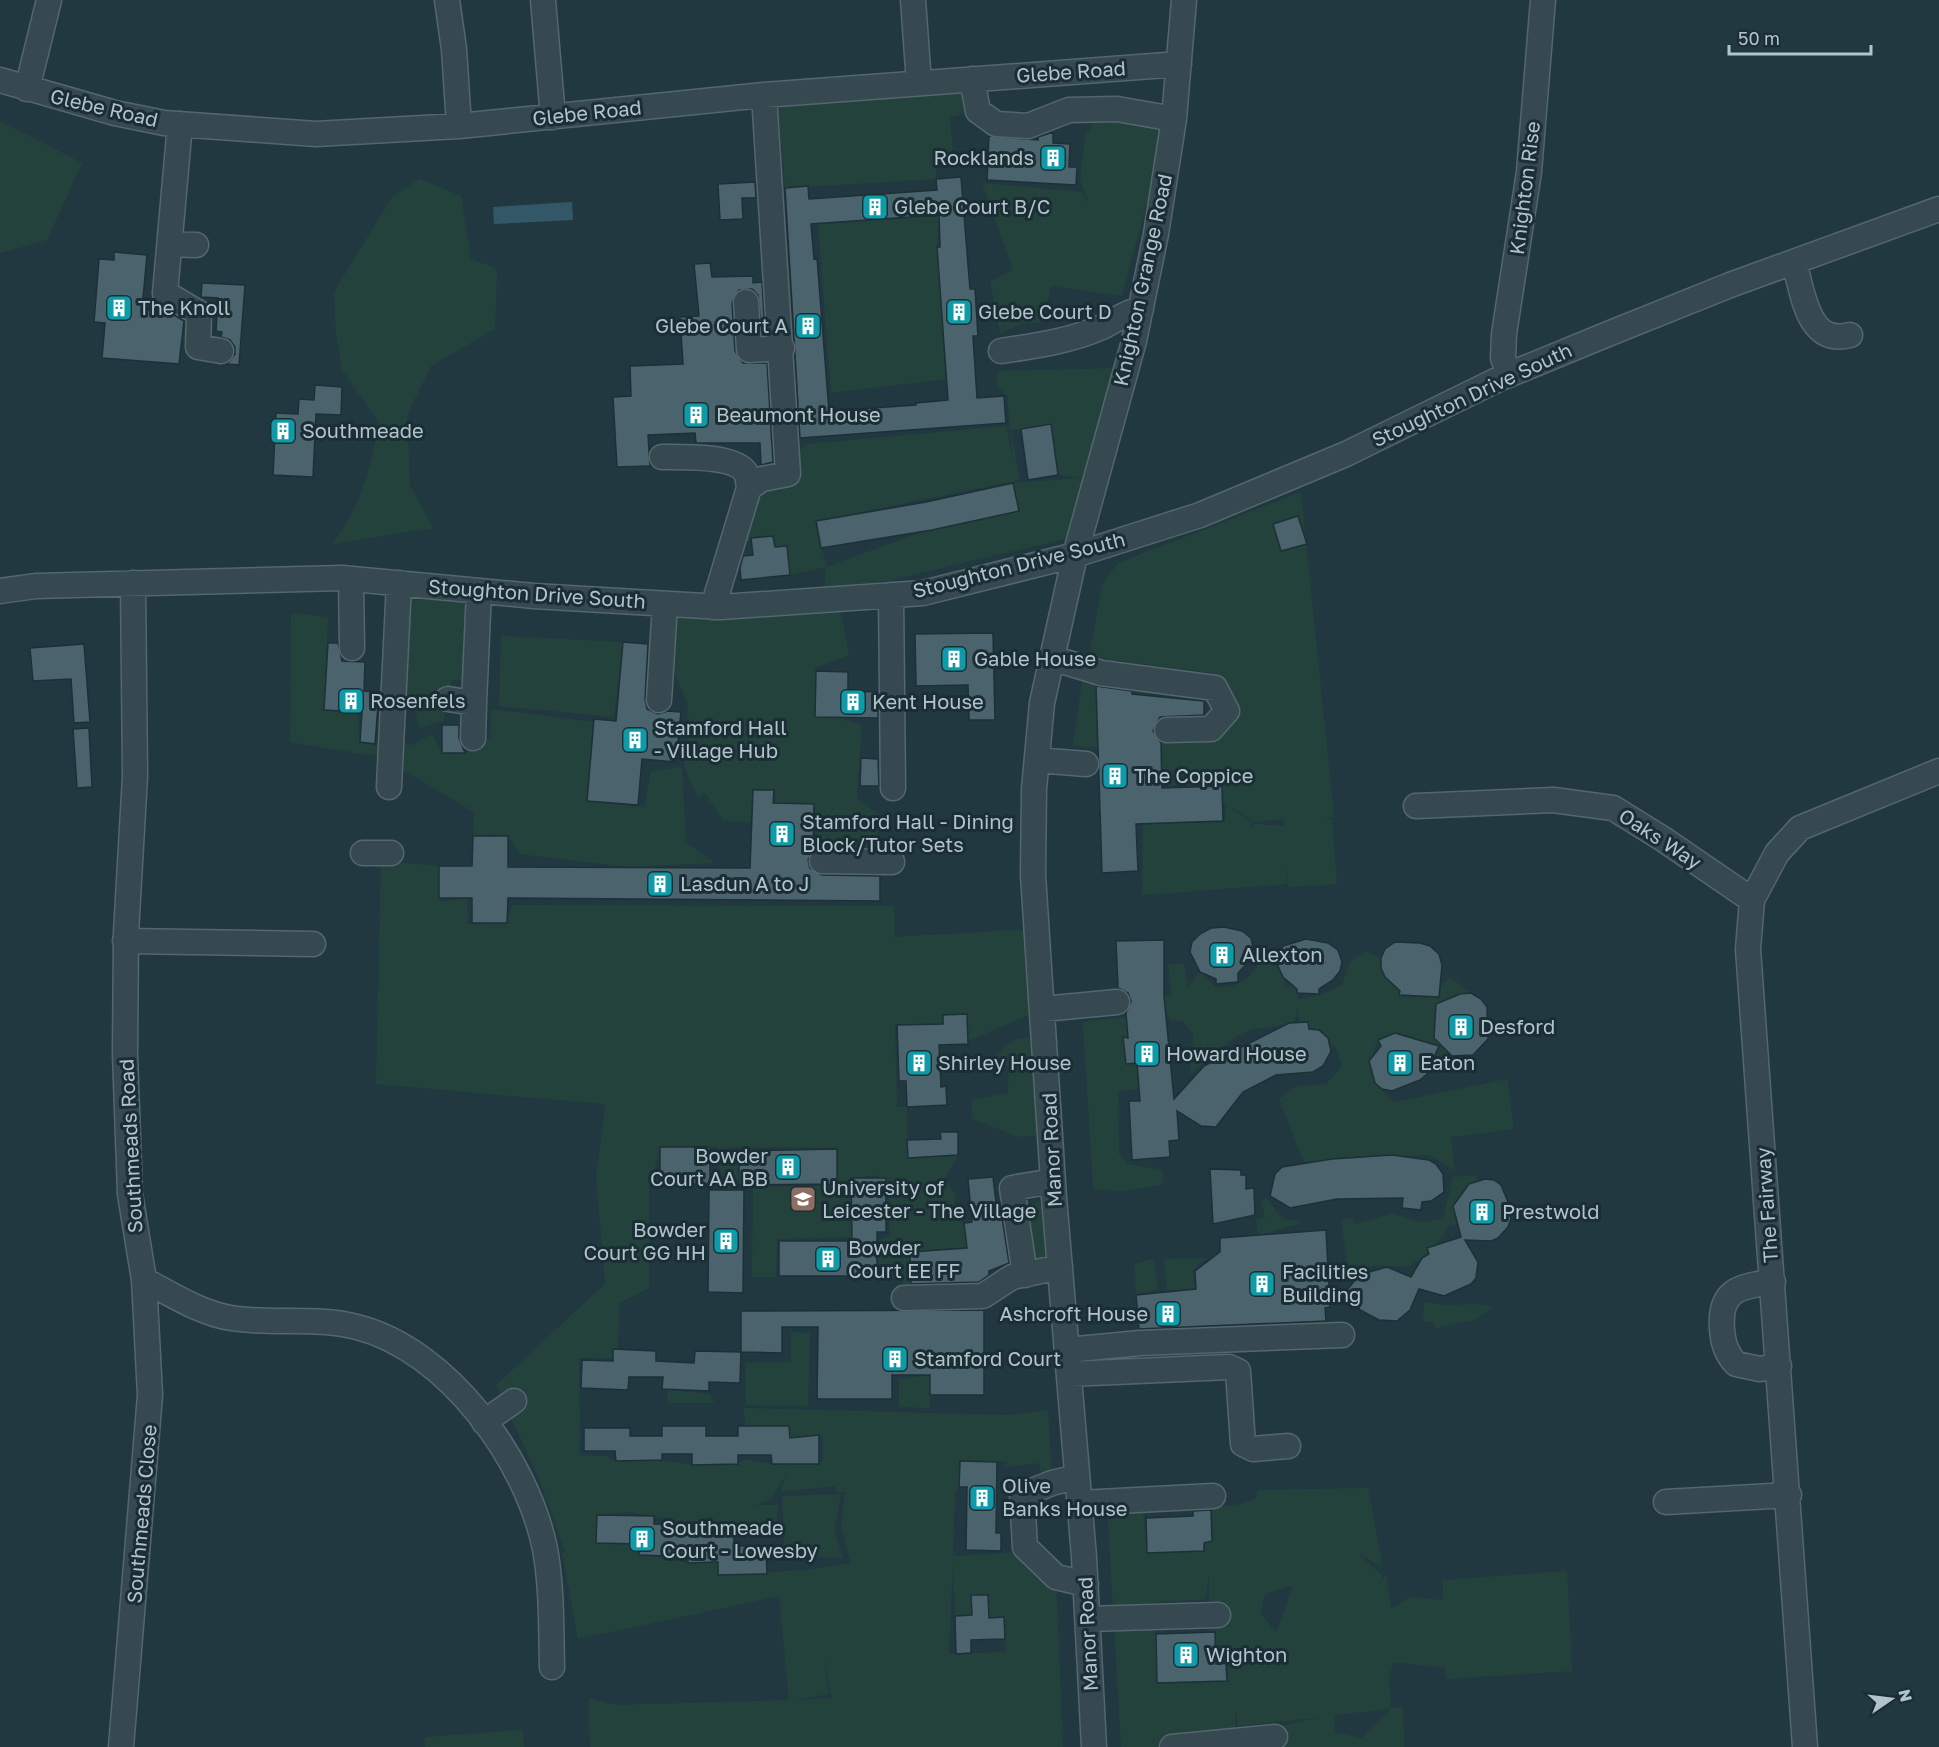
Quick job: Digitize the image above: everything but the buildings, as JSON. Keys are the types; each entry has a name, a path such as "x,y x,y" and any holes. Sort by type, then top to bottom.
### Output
{"street":[{"path":"27,89 49,0"},
{"path":"447,0 454,49 459,126"},
{"path":"543,0 553,117"},
{"path":"913,0 919,83"},
{"name":"Knighton Grange Road","path":"1075,555 1141,309 1156,234 1174,119 1184,0"},
{"name":"Knighton Rise","path":"1509,375 1503,358 1504,334 1529,172 1543,0"},
{"name":"Glebe Road","path":"0,80 115,113 180,124 316,134 459,126 764,94 1179,64"},
{"path":"972,79 978,111 996,124 1028,126 1069,110 1117,110 1174,119"},
{"path":"749,488 762,479 789,474 764,94"},
{"path":"180,124 165,293 199,313 198,347 221,351"},
{"name":"Stoughton Drive South","path":"0,591 36,586 351,579 479,591 713,607 923,593 1075,555 1200,515 1346,454 1509,375 1794,262 1939,210"},
{"path":"170,244 196,245"},
{"path":"1794,262 1812,323 1823,334 1836,339 1850,335"},
{"path":"746,302 749,350 782,348"},
{"path":"1000,351 1080,335 1103,327 1126,312 1141,309"},
{"path":"662,458 697,458 733,463 746,473 749,488 713,607"},
{"name":"Manor Road","path":"1075,555 1042,703 1037,760 1033,875 1053,1181 1086,1584 1094,1747"},
{"path":"351,579 352,648"},
{"name":"Southmeads Road","path":"133,583 135,776 125,941 128,1164 133,1218 144,1280"},
{"path":"389,787 399,584"},
{"path":"473,738 479,591"},
{"path":"891,595 893,788"},
{"path":"659,700 665,604"},
{"path":"1052,658 1101,673 1215,688 1233,712 1211,729 1167,730"},
{"path":"448,699 474,703"},
{"path":"1037,760 1086,764"},
{"name":"The Fairway","path":"1805,1747 1789,1495 1748,949 1752,900 1777,853 1800,828 1939,771"},
{"name":"Oaks Way","path":"1416,806 1553,800 1613,808 1752,900"},
{"path":"363,853 391,853"},
{"path":"822,861 892,862"},
{"path":"125,941 313,944"},
{"path":"1043,1016 1117,1008"},
{"path":"1025,1275 1011,1188 1053,1181"},
{"path":"904,1298 983,1296 1012,1277 1060,1268"},
{"path":"144,1280 194,1305 229,1318 307,1320 355,1326 378,1333 395,1341 434,1370 484,1422 507,1452 522,1480 539,1525 545,1550 552,1666"},
{"name":"Southmeads Close","path":"121,1747 150,1418 144,1280"},
{"path":"1773,1282 1737,1290 1725,1300 1721,1314 1725,1348 1736,1364 1760,1369 1779,1366"},
{"path":"1067,1350 1342,1335"},
{"path":"1069,1374 1229,1366 1238,1371 1243,1444 1253,1449 1288,1446"},
{"path":"484,1422 514,1401"},
{"path":"1076,1477 1052,1483 1022,1496 1025,1547 1056,1577 1086,1584"},
{"path":"1665,1502 1789,1495"},
{"path":"1080,1503 1213,1496"},
{"path":"1088,1619 1218,1616"},
{"path":"1172,1747 1275,1737"}],"green space":[{"path":"972,79 978,111 950,117 953,155 936,156 936,179 785,188 777,94"},
{"path":"1101,110 1169,118 1122,296 1051,286 1045,313 1039,323 1024,323 1000,333 990,281 1013,270 982,183 1081,192 1089,204 1080,180 1085,137"},
{"path":"0,121 82,163 47,240 0,253"},
{"path":"420,179 461,196 471,259 497,269 495,329 431,366 407,415 410,485 433,528 332,544 358,501 380,424 342,370 336,334 334,292 392,197"},
{"path":"939,215 937,247 946,379 831,393 818,224"},
{"path":"1127,368 1073,537 887,581 824,589 826,567 790,575 787,546 775,547 773,536 731,545 749,488 808,444 1006,426 1013,460 1007,395 997,387 998,371","holes":["1051,424 1058,475 1080,478 1013,483 1019,511 925,531 826,567 816,521 1020,480 1011,430"]},
{"path":"1301,492 1334,817 1320,820 1332,819 1337,884 1288,887 1287,864 1287,884 1142,895 1143,824 1225,822 1226,805 1250,821 1251,819 1222,802 1222,786 1177,785 1131,789 1130,765 1162,764 1161,733 1208,729 1226,732 1239,713 1212,673 1089,657 1102,585 1118,563","holes":["1283,819 1285,826 1255,824 1251,829 1251,822"]},
{"path":"399,585 479,593 475,680 451,680 444,721 420,728 413,705 393,705"},
{"path":"838,599 849,655 816,668 815,711 862,725 857,798 879,815 878,834 883,841 878,858 874,849 875,853 819,851 814,804 776,803 774,790 753,790 750,823 723,820 705,793 698,798 684,767 689,723 687,703 672,666 676,604"},
{"path":"291,613 328,617 324,710 357,712 360,742 384,746 382,757 290,742"},
{"path":"501,636 623,642 614,717 499,706"},
{"path":"1084,668 1097,672 1098,747 1073,746"},
{"path":"491,709 593,722 587,801 644,807 651,771 682,767 686,842 715,863 626,867 520,854 508,836 473,835 474,812 396,766 396,744 412,745 432,734 442,753 465,753 490,737"},
{"path":"381,861 439,866 440,902 467,898 468,924 507,923 512,905 894,906 894,937 1037,929 1043,1009 968,1041 967,1014 943,1015 943,1024 895,1026 897,1107 907,1107 908,1158 958,1155 945,1178 955,1195 954,1213 964,1223 967,1247 910,1252 912,1292 904,1292 903,1280 877,1276 877,1241 890,1235 886,1178 872,1175 852,1179 853,1237 777,1239 776,1277 752,1277 753,1187 843,1185 837,1184 837,1148 722,1147 739,1151 739,1185 722,1190 717,1147 661,1147 649,1188 649,1288 619,1303 618,1346 613,1358 579,1358 580,1455 606,1456 616,1461 662,1460 692,1465 738,1464 745,1459 772,1464 823,1462 823,1439 819,1435 790,1438 788,1426 746,1426 743,1408 1009,1415 1048,1410 1052,1483 1044,1486 1039,1463 1004,1467 1008,1461 960,1461 959,1487 955,1493 953,1556 1030,1552 1056,1577 1063,1747 590,1747 589,1698 615,1705 789,1700 779,1596 578,1639 562,1553 565,1552 540,1481 496,1385 605,1284 596,1175 606,1104 376,1084","holes":["788,1470 780,1492 835,1486 836,1492 845,1492 841,1527 851,1563 809,1570 718,1575 718,1562 688,1563 656,1556 597,1515 632,1512 701,1525 776,1531 778,1505 754,1505 772,1498","953,1561 955,1616 972,1615 971,1595 988,1595 989,1618 1004,1618 1006,1652 949,1654","823,1654 832,1698 796,1700 829,1694"]},
{"path":"1365,951 1381,958 1385,976 1400,985 1400,995 1426,998 1450,977 1471,993 1453,997 1438,1013 1434,1039 1442,1039 1453,1062 1438,1068 1427,1045 1411,1036 1402,1039 1398,1032 1378,1040 1370,1068 1375,1081 1395,1102 1507,1079 1514,1129 1451,1137 1455,1171 1430,1155 1332,1159 1304,1163 1279,1099 1297,1086 1326,1084 1342,1067 1336,1047 1332,1047 1319,1030 1309,1029 1308,1022 1299,1023 1297,1007 1295,1020 1282,1025 1258,1028 1239,1035 1190,1075 1193,1034 1183,1021 1171,1020 1161,1007 1158,997 1172,996 1168,965 1184,963 1188,987 1200,972 1217,988 1241,983 1251,975 1264,955 1281,972 1286,986 1298,985 1298,999 1310,997 1342,985 1349,963"},
{"path":"1126,1017 1128,1038 1124,1037 1146,1088 1118,1091 1119,1154 1127,1164 1163,1170 1162,1185 1121,1191 1093,1189 1083,1022"},
{"path":"1042,1035 1051,1134 1018,1137 971,1118 972,1100 1008,1093 1009,1065 995,1067 991,1059 1014,1040"},
{"path":"1477,1175 1477,1180 1464,1191 1459,1222 1451,1226 1449,1224 1445,1234 1422,1258 1408,1267 1375,1265 1349,1273 1341,1220 1352,1218 1355,1224 1392,1214 1423,1222 1443,1218 1453,1177"},
{"path":"1054,1197 1057,1261 1036,1267 1028,1205"},
{"path":"1266,1198 1283,1219 1303,1222 1258,1236 1256,1220 1265,1218 1261,1200"},
{"path":"1206,1258 1193,1270 1196,1297 1181,1299 1178,1290 1167,1290 1164,1259"},
{"path":"1154,1259 1158,1289 1136,1294 1134,1264"},
{"path":"1424,1302 1494,1307 1475,1320 1437,1328 1432,1322 1423,1321"},
{"path":"791,1332 810,1333 808,1406 746,1405 746,1363 791,1362"},
{"path":"930,1375 930,1408 899,1407 899,1379"},
{"path":"667,1390 710,1394 714,1403 668,1403"},
{"path":"1368,1488 1383,1568 1355,1551 1383,1576 1378,1584 1386,1575 1391,1609 1410,1597 1443,1600 1443,1580 1567,1571 1572,1671 1446,1679 1445,1668 1393,1662 1389,1678 1391,1708 1403,1707 1404,1747 1283,1747 1281,1726 1323,1717 1238,1726 1235,1706 1235,1732 1184,1733 1183,1747 1121,1747 1107,1505 1142,1502 1147,1551 1212,1541 1213,1507 1236,1505 1256,1499 1257,1490","holes":["1209,1575 1209,1632 1214,1630 1216,1661 1229,1661 1227,1681 1157,1683 1156,1634 1147,1623 1154,1617 1152,1603 1205,1599","1293,1585 1277,1632 1276,1632 1261,1614 1264,1594","1390,1709 1362,1738 1335,1732 1334,1715"]},
{"path":"841,1494 834,1530 843,1558 785,1555 782,1496"},
{"path":"523,1730 524,1747 425,1747 424,1737"}],"water":[{"path":"572,202 573,220 494,224 493,207"}],"place":[{"name":"Rocklands","path":"1053,158"},
{"name":"Glebe Court B/C","path":"875,207"},
{"name":"The Knoll","path":"119,308"},
{"name":"Glebe Court D","path":"959,312"},
{"name":"Glebe Court A","path":"808,326"},
{"name":"Beaumont House","path":"696,415"},
{"name":"Southmeade","path":"283,431"},
{"name":"Gable House","path":"954,659"},
{"name":"Rosenfels","path":"351,701"},
{"name":"Kent House","path":"853,702"},
{"name":"Stamford Hall - Village Hub","path":"635,740"},
{"name":"The Coppice","path":"1115,776"},
{"name":"Stamford Hall - Dining Block/Tutor Sets","path":"782,834"},
{"name":"Lasdun A to J","path":"660,884"},
{"name":"Allexton","path":"1222,955"},
{"name":"Desford","path":"1461,1027"},
{"name":"Howard House","path":"1147,1054"},
{"name":"Shirley House","path":"919,1063"},
{"name":"Eaton","path":"1400,1063"},
{"name":"Bowder Court AA BB","path":"788,1167"},
{"name":"University of Leicester - The Village","path":"803,1199"},
{"name":"Prestwold","path":"1482,1212"},
{"name":"Bowder Court GG HH","path":"726,1241"},
{"name":"Bowder Court EE FF","path":"828,1259"},
{"name":"Facilities Building","path":"1262,1284"},
{"name":"Ashcroft House","path":"1168,1314"},
{"name":"Stamford Court","path":"895,1359"},
{"name":"Olive Banks House","path":"982,1498"},
{"name":"Southmeade Court - Lowesby","path":"642,1539"},
{"name":"Wighton","path":"1186,1655"}]}
